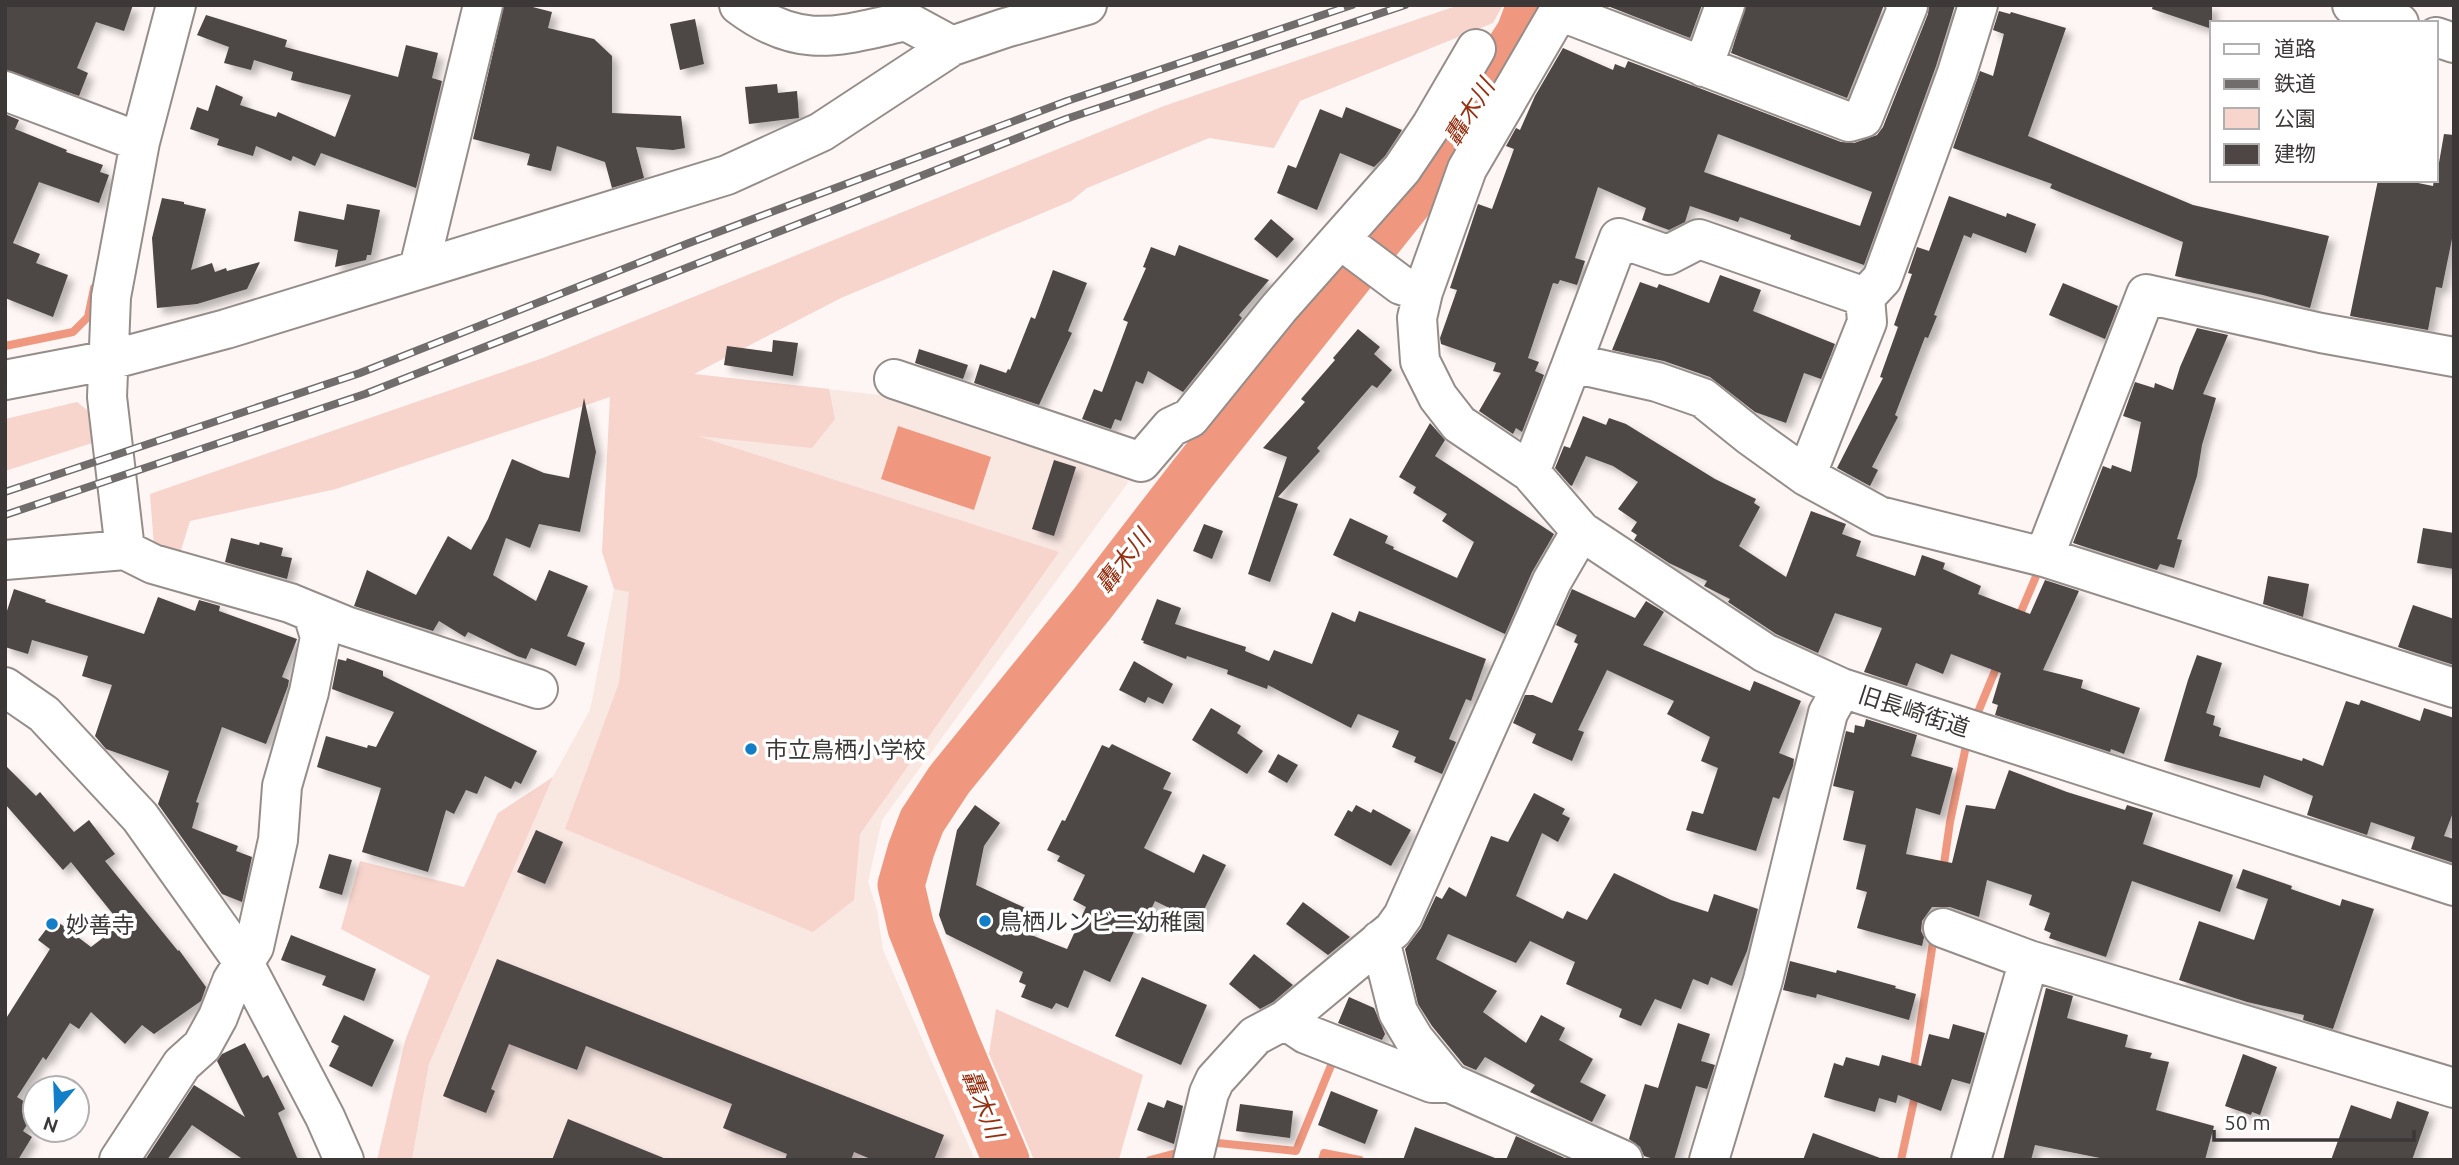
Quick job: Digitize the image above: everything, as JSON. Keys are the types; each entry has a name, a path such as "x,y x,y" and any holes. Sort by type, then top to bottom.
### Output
{"street":[{"path":"125,550 107,397 111,297 140,142 176,5"},
{"path":"419,268 483,5"},
{"path":"738,5 760,22 785,33 814,37 850,34 906,21 952,46"},
{"path":"5,380 110,360 226,329 727,175 821,132 952,46 1087,5"},
{"path":"1703,67 1725,5"},
{"path":"1842,688 1765,653 1581,531 1530,472 1459,424 1438,397 1420,360 1417,318 1423,292 1467,169 1560,8 1703,67 1849,122 1863,118 1908,6 1905,5"},
{"path":"1806,476 1867,322 1865,297 1882,279 1978,5"},
{"path":"2352,5 2394,21"},
{"path":"894,379 1141,462 1171,427 1190,418 1279,307 1402,169 1431,126 1476,49"},
{"path":"5,91 140,142"},
{"path":"1530,472 1619,238 1668,255 1699,239 1865,297"},
{"path":"1341,240 1401,285 1423,292"},
{"path":"2044,557 2147,294 2322,333 2454,357"},
{"path":"1572,363 1657,382 1703,398 1806,476 1880,516 2044,557 2454,688"},
{"path":"1193,1160 1209,1093 1215,1080 1255,1036 1285,1020 1393,930 1403,916 1552,582 1581,531"},
{"path":"5,560 125,550 153,564 290,603 313,614 538,689"},
{"path":"120,1160 182,1064 202,1046 218,1017 232,981 254,947 278,840 282,786 309,692 320,637 313,614"},
{"path":"5,687 44,714 140,817 244,963 325,1117 344,1160"},
{"name":"旧長崎街道","path":"1709,1160 1763,980 1828,713 1842,688 2454,886"},
{"path":"1943,928 2029,960 2454,1088"},
{"path":"1380,940 1398,1012 1415,1039 1450,1083"},
{"path":"1971,1160 2029,960"},
{"path":"1285,1020 1306,1034 1432,1083 1450,1083 1623,1160"}],"shaded area":[{"name":"市立鳥栖小学校","path":"693,374 889,396 1129,481 882,820 868,882 877,910 883,950 975,1160 412,1160 429,1064 553,777 590,710 614,589"},
{"path":"898,426 991,457 974,510 881,479"}],"green space":[{"path":"1459,5 1503,5 1493,23 1300,101 1274,148 1209,138 1087,188 1071,201 841,298 694,374 829,389 835,419 812,448 698,436 1059,552 860,834 854,900 813,932 565,829 619,683 629,592 614,589 602,552 610,397 336,489 190,521 177,563 154,546 150,494 543,358 1164,106"},
{"path":"77,402 92,414 92,443 5,471 5,419"},
{"path":"553,777 429,1064 412,1160 377,1160 405,1041 430,976 341,929 360,861 464,887 498,813"},
{"path":"996,1009 1143,1075 1119,1159 1034,1160 989,1054"}],"building":[{"path":"5,5 133,5 124,31 96,22 77,68 88,73 79,96 5,70"},
{"path":"504,5 525,5 552,12 548,28 594,39 612,56 612,113 681,116 685,148 673,150 636,147 644,178 612,188 605,162 557,146 551,171 527,165 530,154 473,139"},
{"path":"1605,5 1702,5 1690,38"},
{"path":"1746,5 1884,5 1847,98 1731,53"},
{"path":"1929,5 1955,5 1936,66 1864,265 1790,239 1791,235 1740,217 1738,222 1690,206 1685,222 1669,230 1642,220 1646,208 1598,187 1575,258 1585,261 1577,285 1560,280 1558,284 1553,283 1528,358 1539,362 1535,371 1544,375 1522,432 1516,428 1513,434 1479,411 1501,373 1493,371 1496,363 1441,344 1440,338 1457,290 1450,288 1478,204 1492,209 1514,149 1506,146 1516,128 1520,130 1535,96 1563,48 1613,70 1615,64 1625,68 1628,61 1841,142 1854,143 1877,135 1883,127 1928,14","holes":["1718,134 1872,192 1860,226 1704,172"]},
{"path":"2153,5 2212,5 2212,21 2210,28 2152,9"},
{"path":"1999,11 2066,28 2028,136 2193,205 2329,236 2310,308 2175,276 2183,242 2050,188 2052,184 1953,148 1980,71 1993,76 2004,34 1993,30"},
{"path":"206,15 287,40 285,47 398,77 406,45 438,53 432,78 442,81 416,188 321,153 315,166 293,156 291,161 256,146 253,156 217,145 219,139 190,129 197,107 208,111 216,85 243,97 240,105 276,117 278,112 335,137 351,95 291,80 293,72 254,60 251,70 224,63 229,47 197,35"},
{"path":"695,19 704,64 680,70 670,24"},
{"path":"777,84 778,93 797,91 799,118 749,124 745,87"},
{"path":"1346,107 1402,130 1385,156 1374,167 1340,153 1317,210 1277,193 1288,165 1296,168 1320,109 1342,118"},
{"path":"5,114 19,120 15,129 103,165 100,172 109,175 99,203 39,182 13,243 40,254 36,263 68,275 53,317 5,298"},
{"path":"2444,134 2454,135 2454,229 2442,288 2436,287 2428,330 2350,316 2378,182 2413,182 2433,186 2434,182 2438,182"},
{"path":"1949,196 2006,217 2007,213 2036,224 2026,253 1973,233 1971,238 1964,235 1934,315 1937,316 1928,338 1925,337 1895,415 1898,417 1872,467 1878,470 1870,486 1837,468 1883,378 1880,377 1898,327 1894,325 1912,274 1908,273 1917,247 1929,251"},
{"path":"162,198 206,209 191,270 212,263 215,272 226,268 227,271 260,262 247,289 197,304 157,308 152,238"},
{"path":"347,204 380,210 371,255 367,255 366,260 335,267 338,250 294,241 299,211 344,220"},
{"path":"1271,219 1294,239 1277,258 1254,239"},
{"path":"1179,245 1269,280 1239,315 1242,318 1183,392 1148,371 1143,384 1136,381 1121,421 1115,419 1111,429 1082,419 1094,389 1102,392 1128,322 1123,320 1146,268 1143,267 1151,247 1175,256"},
{"path":"1053,270 1087,283 1068,331 1072,333 1039,405 974,383 980,364 1006,373 1010,370 1031,317 1035,319"},
{"path":"1720,275 1761,290 1753,311 1835,344 1821,379 1804,373 1786,423 1755,412 1710,377 1664,361 1612,350 1640,282 1657,288 1659,284 1709,303"},
{"path":"2063,283 2118,306 2105,339 2049,315"},
{"path":"2197,328 2228,335 2203,394 2216,398 2202,445 2197,476 2177,539 2182,540 2174,568 2160,564 2157,570 2073,543 2103,466 2111,469 2112,465 2131,472 2141,422 2123,416 2135,382 2154,388 2155,383 2173,390"},
{"path":"1358,329 1380,347 1374,354 1392,370 1377,388 1372,385 1317,448 1320,451 1278,497 1298,504 1270,582 1248,574 1287,457 1263,448 1305,402 1301,399"},
{"path":"773,340 798,343 793,376 724,365 727,346 772,352"},
{"path":"919,349 968,365 963,379 915,363"},
{"path":"584,398 596,452 580,532 539,524 530,548 506,538 493,575 536,601 549,570 588,586 567,636 585,643 576,666 531,648 526,659 468,632 465,637 439,621 433,631 354,606 367,570 416,595 448,536 471,550 488,519 512,459 544,473 569,478"},
{"path":"1583,416 1606,425 1609,418 1626,424 1715,479 1756,499 1754,503 1760,507 1739,546 1786,577 1811,511 1846,524 1842,534 1861,541 1856,556 1915,576 1922,555 1945,563 1943,569 1981,586 1978,594 2030,614 2045,580 2079,591 2043,670 2083,680 2081,688 2140,708 2124,754 2111,749 2110,752 1995,715 1998,705 1992,703 2001,673 1951,654 1943,674 1916,663 1907,686 1864,672 1882,628 1835,613 1818,653 1776,634 1728,602 1730,599 1704,586 1707,581 1669,563 1634,540 1637,535 1631,531 1637,522 1618,509 1638,482 1613,466 1586,456 1572,486 1570,485 1555,468 1564,446 1570,448"},
{"path":"1430,423 1445,440 1435,456 1554,534 1532,572 1505,634 1333,555 1350,518 1388,536 1385,543 1394,547 1393,549 1457,578 1474,542 1442,521 1447,514 1413,493 1416,487 1399,477"},
{"path":"1054,460 1076,467 1054,536 1032,529"},
{"path":"1204,524 1223,531 1212,559 1193,551"},
{"path":"2423,528 2454,533 2454,569 2417,563"},
{"path":"231,538 283,548 281,556 292,558 287,579 225,562"},
{"path":"2268,576 2309,584 2303,617 2263,604"},
{"path":"14,589 46,600 45,602 144,634 158,597 195,611 199,600 220,606 219,611 297,639 282,677 289,680 288,686 266,744 222,727 196,802 199,803 192,828 238,846 236,851 252,857 242,902 222,894 158,804 169,771 106,749 95,736 112,685 82,676 88,656 32,640 28,654 5,647 5,617"},
{"path":"1572,589 1635,618 1646,601 1664,612 1643,645 1750,691 1754,681 1801,701 1779,753 1794,759 1793,766 1779,799 1773,797 1756,851 1686,830 1692,811 1703,814 1718,768 1701,761 1710,737 1667,714 1674,701 1607,670 1578,730 1584,732 1572,761 1532,743 1536,734 1513,723 1525,695 1533,695 1552,703 1578,644 1574,642 1577,635 1556,625"},
{"path":"1157,599 1181,608 1175,624 1246,647 1245,651 1269,661 1274,650 1312,664 1332,612 1355,622 1359,611 1486,659 1471,701 1466,699 1449,739 1456,742 1442,774 1414,762 1416,757 1392,747 1399,731 1358,714 1351,728 1268,685 1267,689 1227,674 1228,670 1187,656 1186,659 1143,643 1141,640"},
{"path":"2413,605 2454,619 2454,665 2398,647"},
{"path":"2197,655 2222,663 2206,713 2215,716 2213,725 2221,728 2219,736 2302,761 2303,758 2323,766 2346,701 2359,705 2361,700 2420,721 2424,708 2454,718 2454,810 2444,836 2454,839 2454,863 2411,849 2415,837 2371,822 2367,835 2307,815 2313,796 2264,775 2260,788 2164,761"},
{"path":"347,658 383,671 383,676 537,751 521,784 515,781 511,789 485,776 477,794 466,790 454,814 446,810 428,872 362,852 381,788 317,767 326,736 367,748 368,745 376,747 394,712 332,689 338,659 346,661"},
{"path":"1134,661 1173,684 1163,704 1148,697 1145,703 1119,690"},
{"path":"1211,708 1241,726 1237,733 1263,751 1247,774 1192,740"},
{"path":"1866,719 1917,735 1911,756 1953,768 1940,815 1916,808 1906,854 1952,863 1966,805 1995,809 2009,770 2125,810 2127,805 2153,813 2143,844 2233,875 2220,912 2132,881 2106,957 2049,938 2051,933 2044,930 2050,913 2029,905 2032,895 1987,880 1979,917 1950,907 1932,907 1922,921 1922,946 1857,928 1867,892 1856,889 1866,845 1843,840 1854,791 1833,786 1846,731 1854,733 1855,725 1864,727"},
{"path":"1112,744 1171,773 1163,789 1172,792 1144,848 1194,873 1203,854 1226,865 1198,922 1155,901 1145,922 1140,919 1110,982 1084,970 1068,1008 1056,1003 1052,1009 1021,997 1026,985 1019,982 1023,972 946,934 939,915 957,830 975,805 1000,823 984,846 976,885 1036,913 1026,933 1067,949 1086,907 1073,900 1085,875 1057,861 1060,856 1047,850 1062,820 1065,821 1102,745 1109,748"},
{"path":"1278,754 1298,765 1287,783 1268,772"},
{"path":"5,765 36,796 40,792 74,832 89,820 115,854 105,861 206,987 201,1001 154,1034 142,1025 125,1044 91,1012 79,1029 70,1023 46,1060 43,1057 32,1074 21,1074 21,1091 17,1097 21,1099 21,1144 28,1144 18,1160 5,1160 5,1020 50,949 38,940 54,919 91,947 121,924 71,862 63,870 5,804"},
{"path":"1534,793 1565,809 1562,814 1570,818 1558,842 1542,833 1516,896 1563,919 1567,911 1587,920 1614,873 1671,900 1708,912 1714,894 1758,909 1747,951 1732,986 1711,977 1708,985 1693,979 1681,1009 1655,999 1641,1026 1619,1017 1622,1009 1566,984 1575,962 1530,941 1516,963 1448,934 1436,959 1497,991 1483,1012 1526,1043 1541,1015 1565,1028 1559,1040 1593,1059 1580,1082 1606,1095 1592,1122 1530,1092 1535,1085 1485,1057 1476,1070 1464,1065 1418,1004 1405,949 1421,928 1436,896 1442,899 1449,887 1466,897 1491,836 1508,842"},
{"path":"1356,805 1371,813 1373,809 1411,830 1391,866 1334,835 1348,810 1352,812"},
{"path":"536,830 563,842 545,884 517,872"},
{"path":"329,854 352,860 342,895 319,888"},
{"path":"2243,869 2340,906 2342,899 2374,909 2333,1029 2303,1020 2304,1015 2247,1002 2179,980 2199,921 2254,940 2268,899 2236,888"},
{"path":"1303,902 1350,937 1328,955 1286,924"},
{"path":"291,935 376,969 364,1001 322,985 326,976 281,960"},
{"path":"1254,954 1293,985 1260,1009 1229,984"},
{"path":"497,959 944,1135 934,1160 873,1160 854,1152 851,1160 785,1160 787,1154 723,1128 732,1104 586,1046 577,1070 509,1044 491,1089 495,1091 486,1113 443,1096"},
{"path":"1790,961 1836,973 1837,970 1916,994 1909,1020 1817,994 1816,998 1783,990"},
{"path":"1142,977 1207,1005 1181,1065 1115,1036"},
{"path":"2046,988 2073,996 2067,1018 2128,1035 2125,1047 2152,1053 2150,1058 2169,1062 2156,1110 2214,1126 2205,1160 2110,1160 2035,1145 2031,1160 2003,1160"},
{"path":"1349,997 1374,1008 1385,1034 1382,1040 1338,1023"},
{"path":"344,1015 394,1040 372,1087 329,1066 339,1046 331,1042"},
{"path":"1678,1023 1710,1034 1701,1061 1715,1065 1707,1089 1696,1086 1674,1160 1657,1160 1644,1156 1640,1147 1629,1139 1645,1084 1658,1088"},
{"path":"1953,1024 1985,1033 1970,1084 1952,1079 1941,1111 1898,1095 1896,1103 1879,1098 1875,1112 1824,1097 1834,1063 1843,1066 1846,1057 1879,1066 1882,1055 1921,1066 1929,1034 1949,1039"},
{"path":"245,1043 263,1078 268,1075 285,1109 278,1113 298,1160 244,1160 192,1125 167,1160 145,1160 194,1085 245,1117 217,1061 222,1054"},
{"path":"2243,1054 2277,1067 2260,1115 2252,1112 2251,1115 2225,1106"},
{"path":"1331,1091 1378,1110 1365,1144 1318,1125"},
{"path":"1167,1100 1183,1106 1174,1144 1137,1130 1148,1102 1164,1108"},
{"path":"2397,1101 2429,1112 2412,1160 2331,1160 2351,1105 2391,1119"},
{"path":"1240,1104 1293,1111 1290,1138 1236,1131"},
{"path":"568,1119 666,1159 666,1160 552,1160"},
{"path":"1415,1127 1495,1158 1495,1160 1403,1160"},
{"path":"1813,1133 1880,1158 1803,1160"},
{"path":"1516,1136 1569,1160 1506,1160"}],"waterway":[{"name":"轟木川","path":"1006,1160 911,928 901,885 922,821 949,780 1092,604 1424,183 1520,32 1530,5"},
{"path":"5,346 73,332 88,317 94,288"},
{"path":"2017,621 2040,567"},
{"path":"1976,717 1999,661"},
{"path":"1943,871 1966,746"},
{"path":"1913,1072 1934,936"},
{"path":"1208,1142 1296,1151 1332,1063"},
{"path":"1901,1160 1916,1091"},
{"path":"1150,1160 1184,1151"},
{"path":"1322,1160 1324,1153 1360,1160"}],"railway":[{"path":"5,492 360,373 689,243 1067,101 1352,5"},
{"path":"5,515 365,394 1066,119 1405,5"}],"place":[{"name":"市立鳥栖小学校","path":"751,749"},
{"name":"鳥栖ルンビニ幼稚園","path":"985,921"},
{"name":"妙善寺","path":"52,924"}]}
